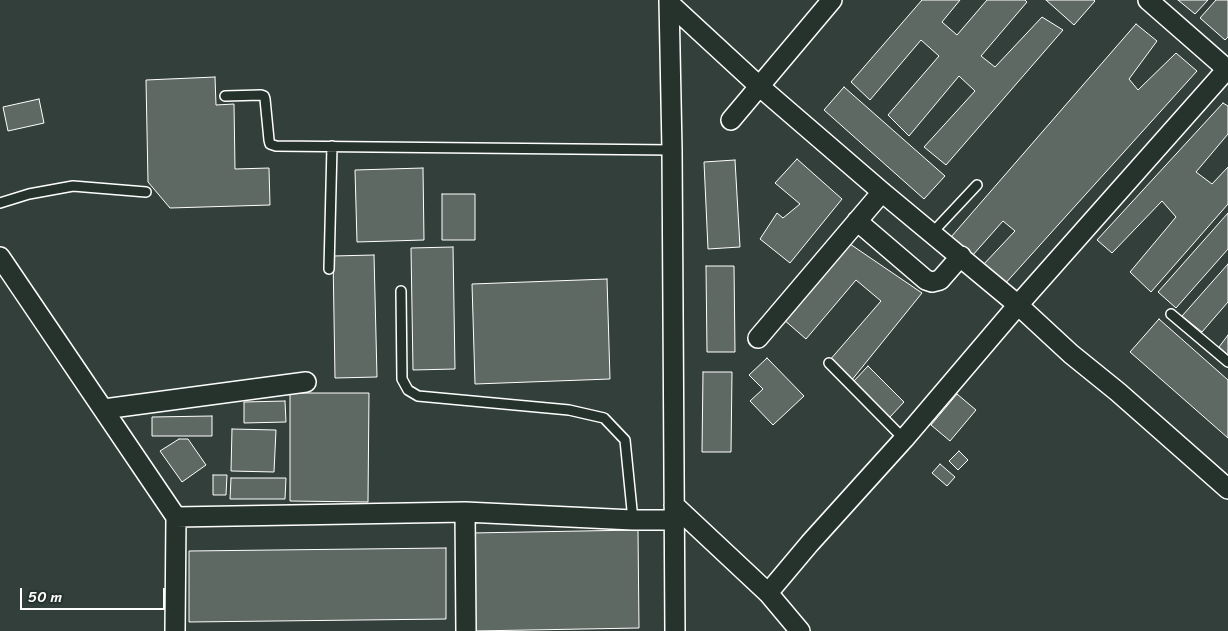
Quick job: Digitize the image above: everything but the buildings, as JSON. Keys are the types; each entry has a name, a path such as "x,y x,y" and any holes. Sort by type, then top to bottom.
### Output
{"street":[{"path":"731,120 832,0"},
{"path":"768,593 904,439 1018,304 1228,69 1148,0"},
{"path":"669,1 760,86 882,192 1018,304 1071,354 1118,392 1228,488"},
{"path":"669,1 672,150 675,631"},
{"path":"758,338 882,192"},
{"path":"857,221 926,280 932,282 940,280 962,256"},
{"path":"0,256 176,517 175,631"},
{"path":"104,409 306,382"},
{"path":"176,517 465,512 633,520 674,512"},
{"path":"465,512 466,631"},
{"path":"674,512 768,593 800,631"}],"lane":[{"path":"225,96 264,96 268,137 270,144 273,145 672,150"},
{"path":"329,269 332,146"},
{"path":"932,233 977,185"},
{"path":"0,203 29,194 73,186 146,192"},
{"path":"401,291 402,379 408,390 418,396 569,410 604,418 625,440 633,520"},
{"path":"1171,314 1228,362"},
{"path":"829,363 904,439"}]}
